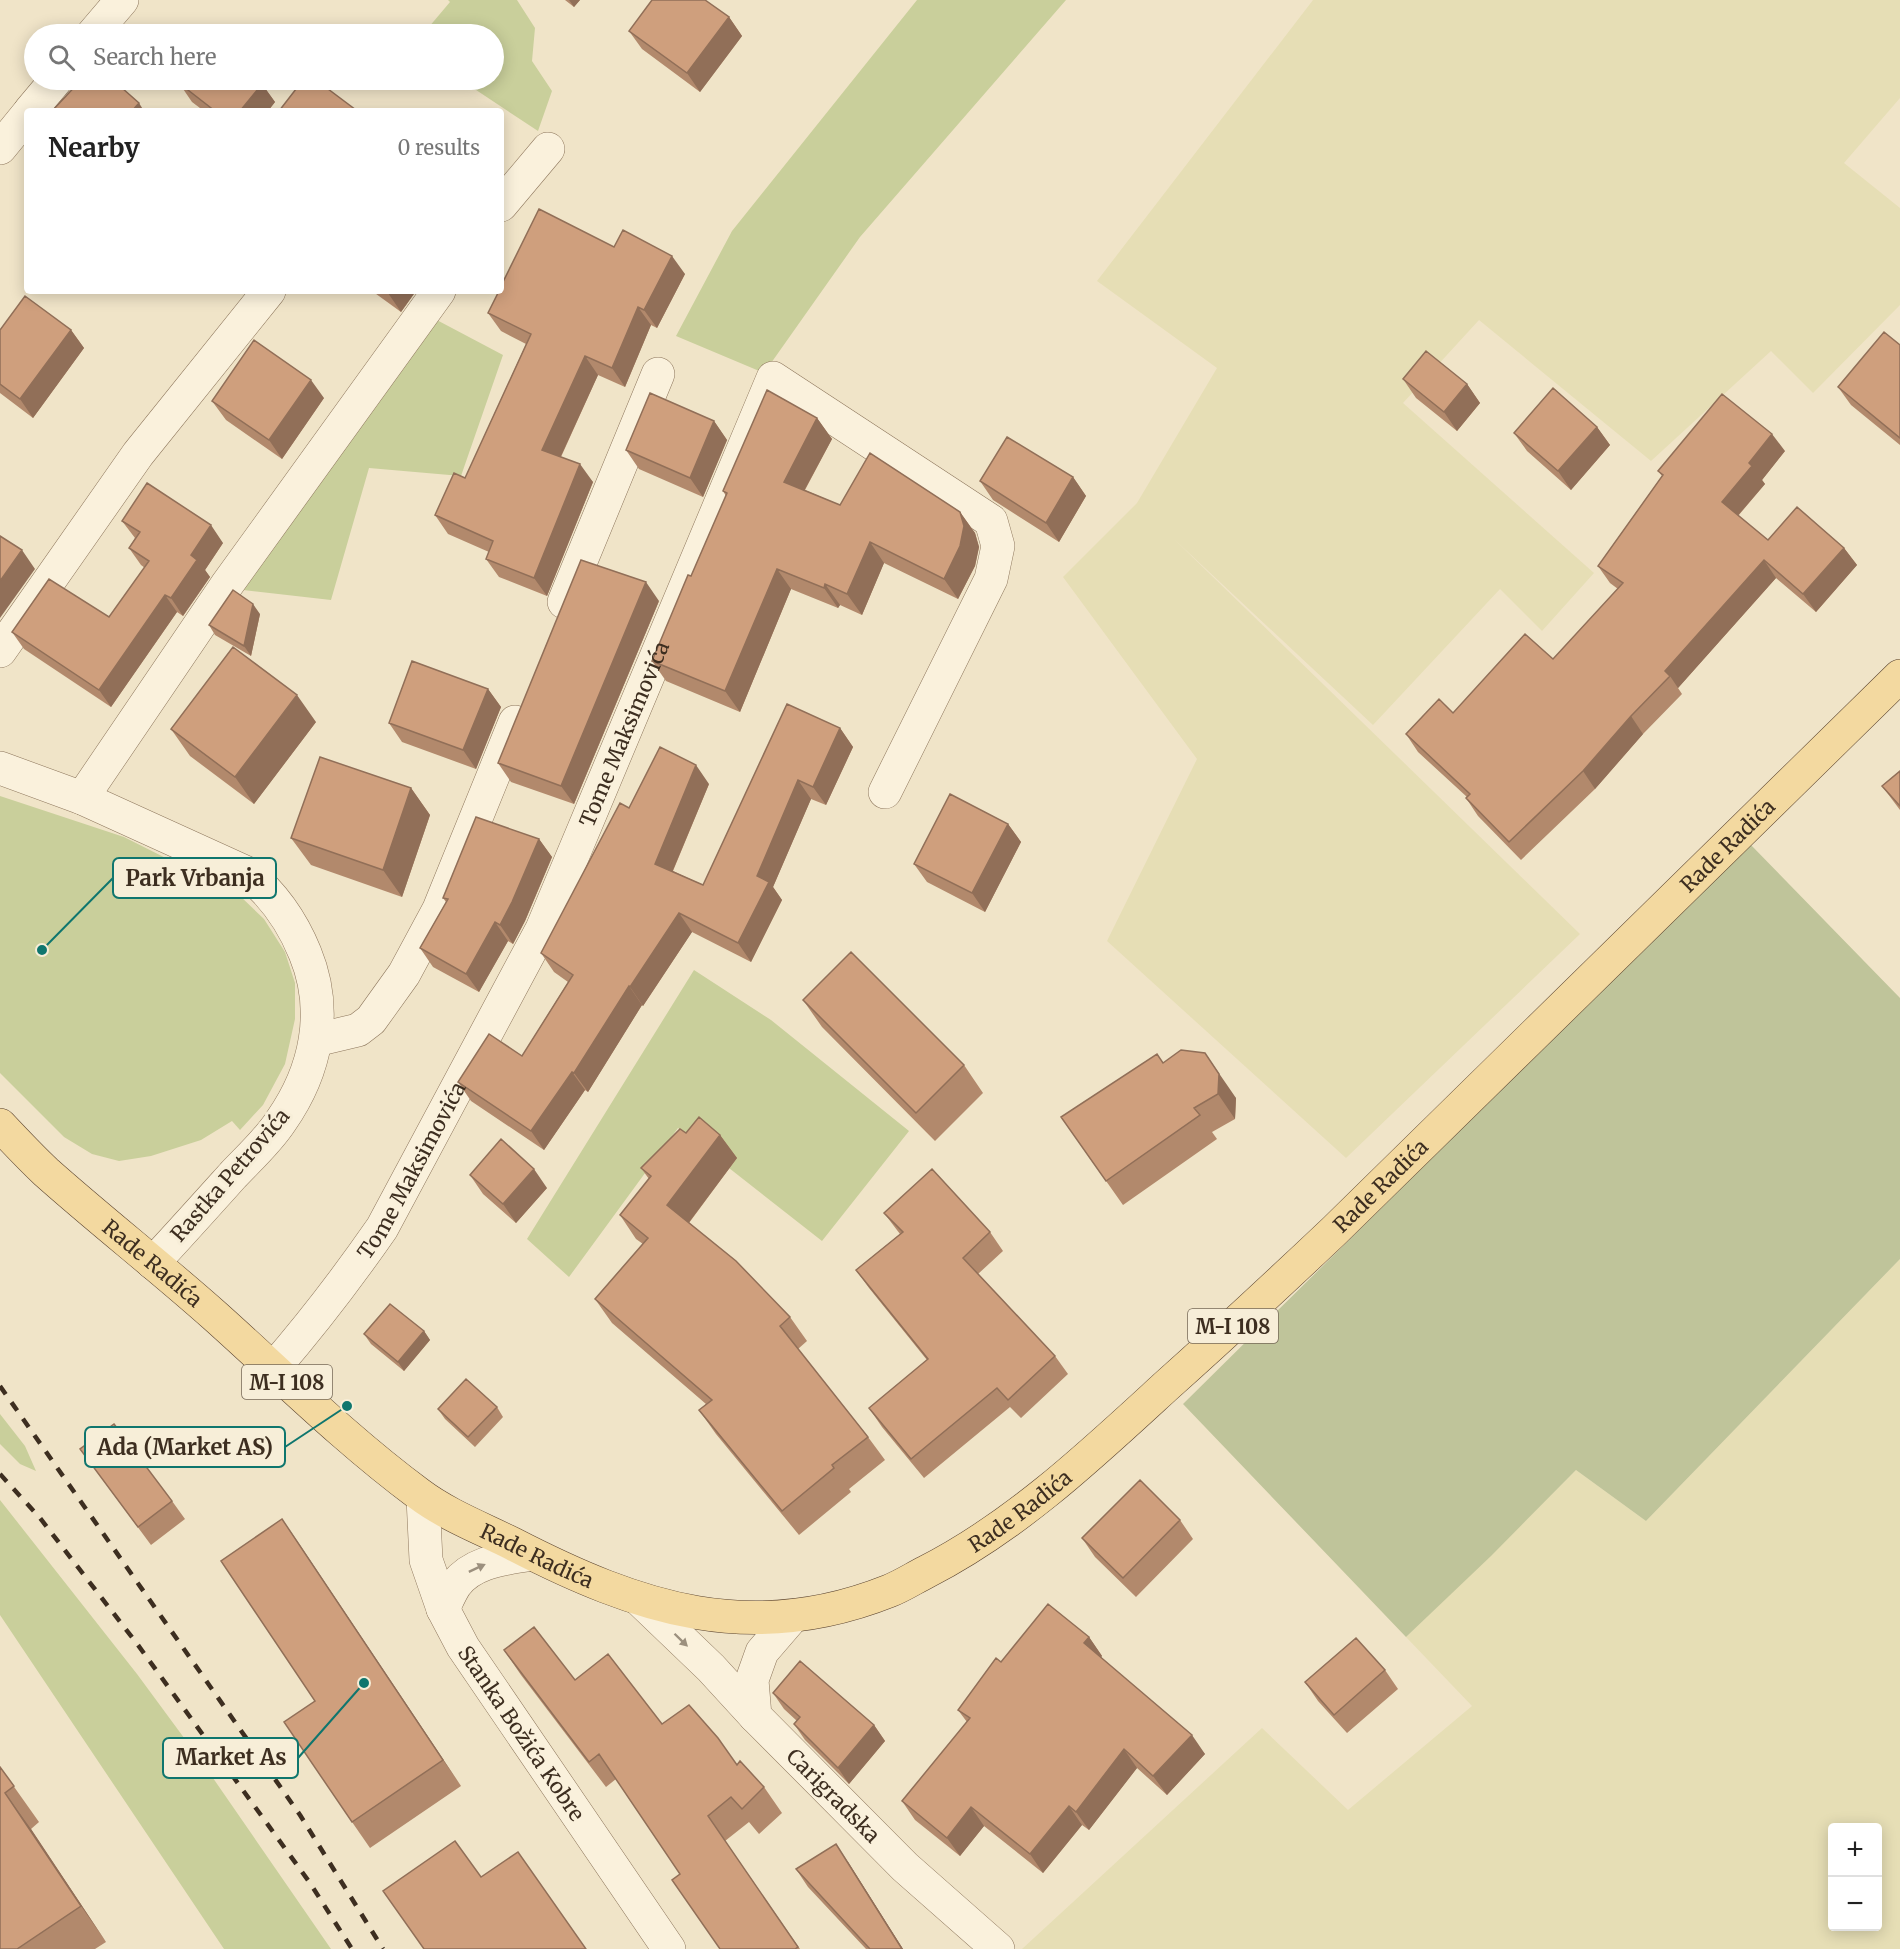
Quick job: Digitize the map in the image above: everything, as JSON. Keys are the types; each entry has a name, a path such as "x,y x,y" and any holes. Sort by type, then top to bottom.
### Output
{"main road":[{"name":"Rade Radića","path":"0,1125 44,1170 153,1263 375,1461 423,1498 531,1554 600,1585 639,1599 712,1616 758,1619 837,1609 891,1590 953,1558 1063,1480 1240,1321 1900,676"}],"street":[{"path":"102,24 122,0"},
{"path":"33,108 48,90"},
{"path":"0,148 24,119"},
{"path":"504,202 548,148"},
{"path":"0,651 138,454 267,294"},
{"path":"82,798 226,586 437,294"},
{"path":"555,625 658,374"},
{"name":"Tome Maksimovića","path":"273,1369 311,1325 382,1228 542,928 773,378 991,521 998,546 991,579 885,792"},
{"path":"316,1040 358,1030 371,1020 404,974 439,909 528,691"},
{"name":"Rastka Petrovića","path":"0,768 82,798 247,873 263,886 284,911 300,940 311,967 317,1002 316,1040 305,1081 281,1122 153,1263"},
{"name":"Stanka Božića Kobre","path":"423,1498 426,1560 443,1610 463,1647 669,1949"},
{"path":"443,1610 456,1584 470,1570 499,1560 531,1554"},
{"name":"Carigradska","path":"639,1599 711,1668 755,1716 904,1867 998,1949"},
{"path":"755,1716 752,1680 762,1652 793,1616"}],"shaded area":[{"path":"1313,0 1900,0 1900,98 1844,163 1900,208 1900,305 1813,393 1771,351 1651,461 1479,320 1403,403 1594,573 1542,631 1500,589 1373,725 1175,540 1580,934 1346,1158 1107,941 1197,759 1063,577 1137,503 1217,368 1097,281"},
{"path":"1900,1259 1900,1949 1022,1949 1262,1728 1348,1810 1472,1706 1406,1637 1576,1470 1646,1521"}],"green space":[{"path":"448,0 517,0 535,28 532,61 552,91 538,131 476,90 504,90 504,24 431,24 450,2"},
{"path":"917,0 1066,0 860,237 764,373 676,336 732,231"},
{"path":"433,318 503,355 461,476 369,468 331,600 243,590"},
{"path":"0,796 124,837 239,895 264,919 285,952 295,983 295,1019 285,1064 263,1105 240,1130 232,1121 201,1140 151,1156 119,1161 92,1154 64,1137 0,1073"},
{"path":"1750,844 1900,998 1900,1259 1646,1521 1576,1470 1406,1637 1183,1404"},
{"path":"694,970 771,1020 909,1131 822,1241 678,1128 569,1277 527,1239"},
{"path":"0,1414 25,1446 36,1471 20,1464 0,1444"},
{"path":"0,1500 137,1674 204,1765 331,1949 224,1949 0,1615"}],"building":[{"path":"652,0 705,0 729,17 687,73 629,31"},
{"path":"72,90 124,90 139,103 135,108 55,108"},
{"path":"188,90 257,90 242,108 211,108"},
{"path":"295,90 329,90 353,108 281,108"},
{"path":"539,209 614,247 623,230 672,256 644,310 638,307 612,368 585,356 542,450 580,464 534,578 486,559 493,541 435,515 454,473 465,478 531,334 488,313 498,294 504,294 504,280"},
{"path":"25,296 71,330 20,399 0,384 0,330"},
{"path":"1884,332 1900,345 1900,438 1838,387"},
{"path":"254,340 311,380 269,440 212,401"},
{"path":"1426,351 1467,384 1444,412 1403,379"},
{"path":"1553,388 1597,427 1558,471 1514,433"},
{"path":"767,390 817,418 784,482 840,505 870,453 960,512 964,526 960,546 944,579 870,542 847,594 825,584 824,588 777,569 725,691 652,661 688,575 691,576 727,493 723,491"},
{"path":"650,393 714,421 690,478 626,450"},
{"path":"1722,394 1772,434 1749,463 1752,466 1722,502 1768,540 1797,507 1844,548 1803,594 1764,560 1665,671 1670,676 1583,771 1509,842 1466,798 1470,794 1406,734 1439,699 1453,713 1525,634 1553,659 1623,583 1598,566 1663,475 1658,471"},
{"path":"1007,437 1073,477 1046,523 980,481"},
{"path":"147,483 211,525 191,555 197,560 171,598 165,595 99,690 12,632 49,579 109,617 149,561 129,548 140,532 122,521"},
{"path":"0,536 22,550 0,581"},
{"path":"581,560 646,582 561,786 498,763"},
{"path":"233,590 253,604 244,646 209,625"},
{"path":"233,647 297,695 235,777 171,729"},
{"path":"412,661 488,689 463,750 389,723"},
{"path":"787,704 840,728 813,787 798,780 757,876 769,882 738,943 679,913 574,1073 572,1072 531,1131 458,1082 489,1034 522,1056 573,975 541,953 620,803 629,808 660,747 696,765 655,864 703,885"},
{"path":"320,757 411,788 383,870 291,838"},
{"path":"1900,771 1900,806 1882,786"},
{"path":"950,794 1008,824 972,893 914,864"},
{"path":"476,817 539,839 500,925 495,922 466,974 420,948 448,899 443,898"},
{"path":"851,952 964,1065 916,1113 803,1000"},
{"path":"1181,1050 1205,1053 1219,1074 1218,1094 1194,1108 1200,1115 1106,1181 1061,1117 1157,1054 1163,1063"},
{"path":"699,1117 720,1135 667,1205 736,1261 790,1317 780,1326 868,1437 832,1465 834,1468 782,1511 699,1410 712,1400 595,1299 648,1238 620,1215 651,1176 641,1168 680,1129 686,1133"},
{"path":"501,1139 534,1169 503,1204 470,1175"},
{"path":"932,1169 990,1232 963,1258 1055,1356 1008,1400 997,1388 911,1459 869,1408 928,1359 856,1270 903,1232 884,1213"},
{"path":"390,1304 424,1331 398,1362 364,1334"},
{"path":"466,1379 497,1407 468,1437 438,1409"},
{"path":"114,1424 172,1501 138,1527 80,1449"},
{"path":"1140,1480 1180,1520 1123,1578 1082,1538"},
{"path":"282,1519 443,1760 352,1822 284,1722 315,1701 221,1561"},
{"path":"1048,1604 1089,1637 1084,1643 1192,1735 1153,1776 1124,1749 1076,1812 1069,1806 1030,1854 971,1807 947,1838 902,1801 970,1718 958,1710 996,1658 1001,1662"},
{"path":"534,1627 575,1680 608,1654 662,1724 689,1705 718,1738 737,1765 740,1761 764,1787 742,1809 731,1797 708,1816 798,1947 795,1949 720,1949 672,1880 680,1874 599,1754 589,1762 504,1650"},
{"path":"1356,1638 1385,1670 1334,1715 1305,1682"},
{"path":"800,1661 874,1725 838,1768 794,1724 800,1717 773,1693"},
{"path":"0,1767 14,1786 5,1793 81,1906 17,1949 0,1949"},
{"path":"455,1841 481,1877 518,1852 586,1949 424,1949 383,1891"},
{"path":"836,1844 902,1949 870,1949 796,1869"}],"railway":[{"path":"0,1386 300,1815 383,1949"},
{"path":"0,1474 40,1518 138,1645 310,1883 352,1949"}],"place":[{"name":"Park Vrbanja","path":"42,950"},
{"name":"Ada (Market AS)","path":"347,1406"},
{"name":"Market As","path":"364,1683"}]}
